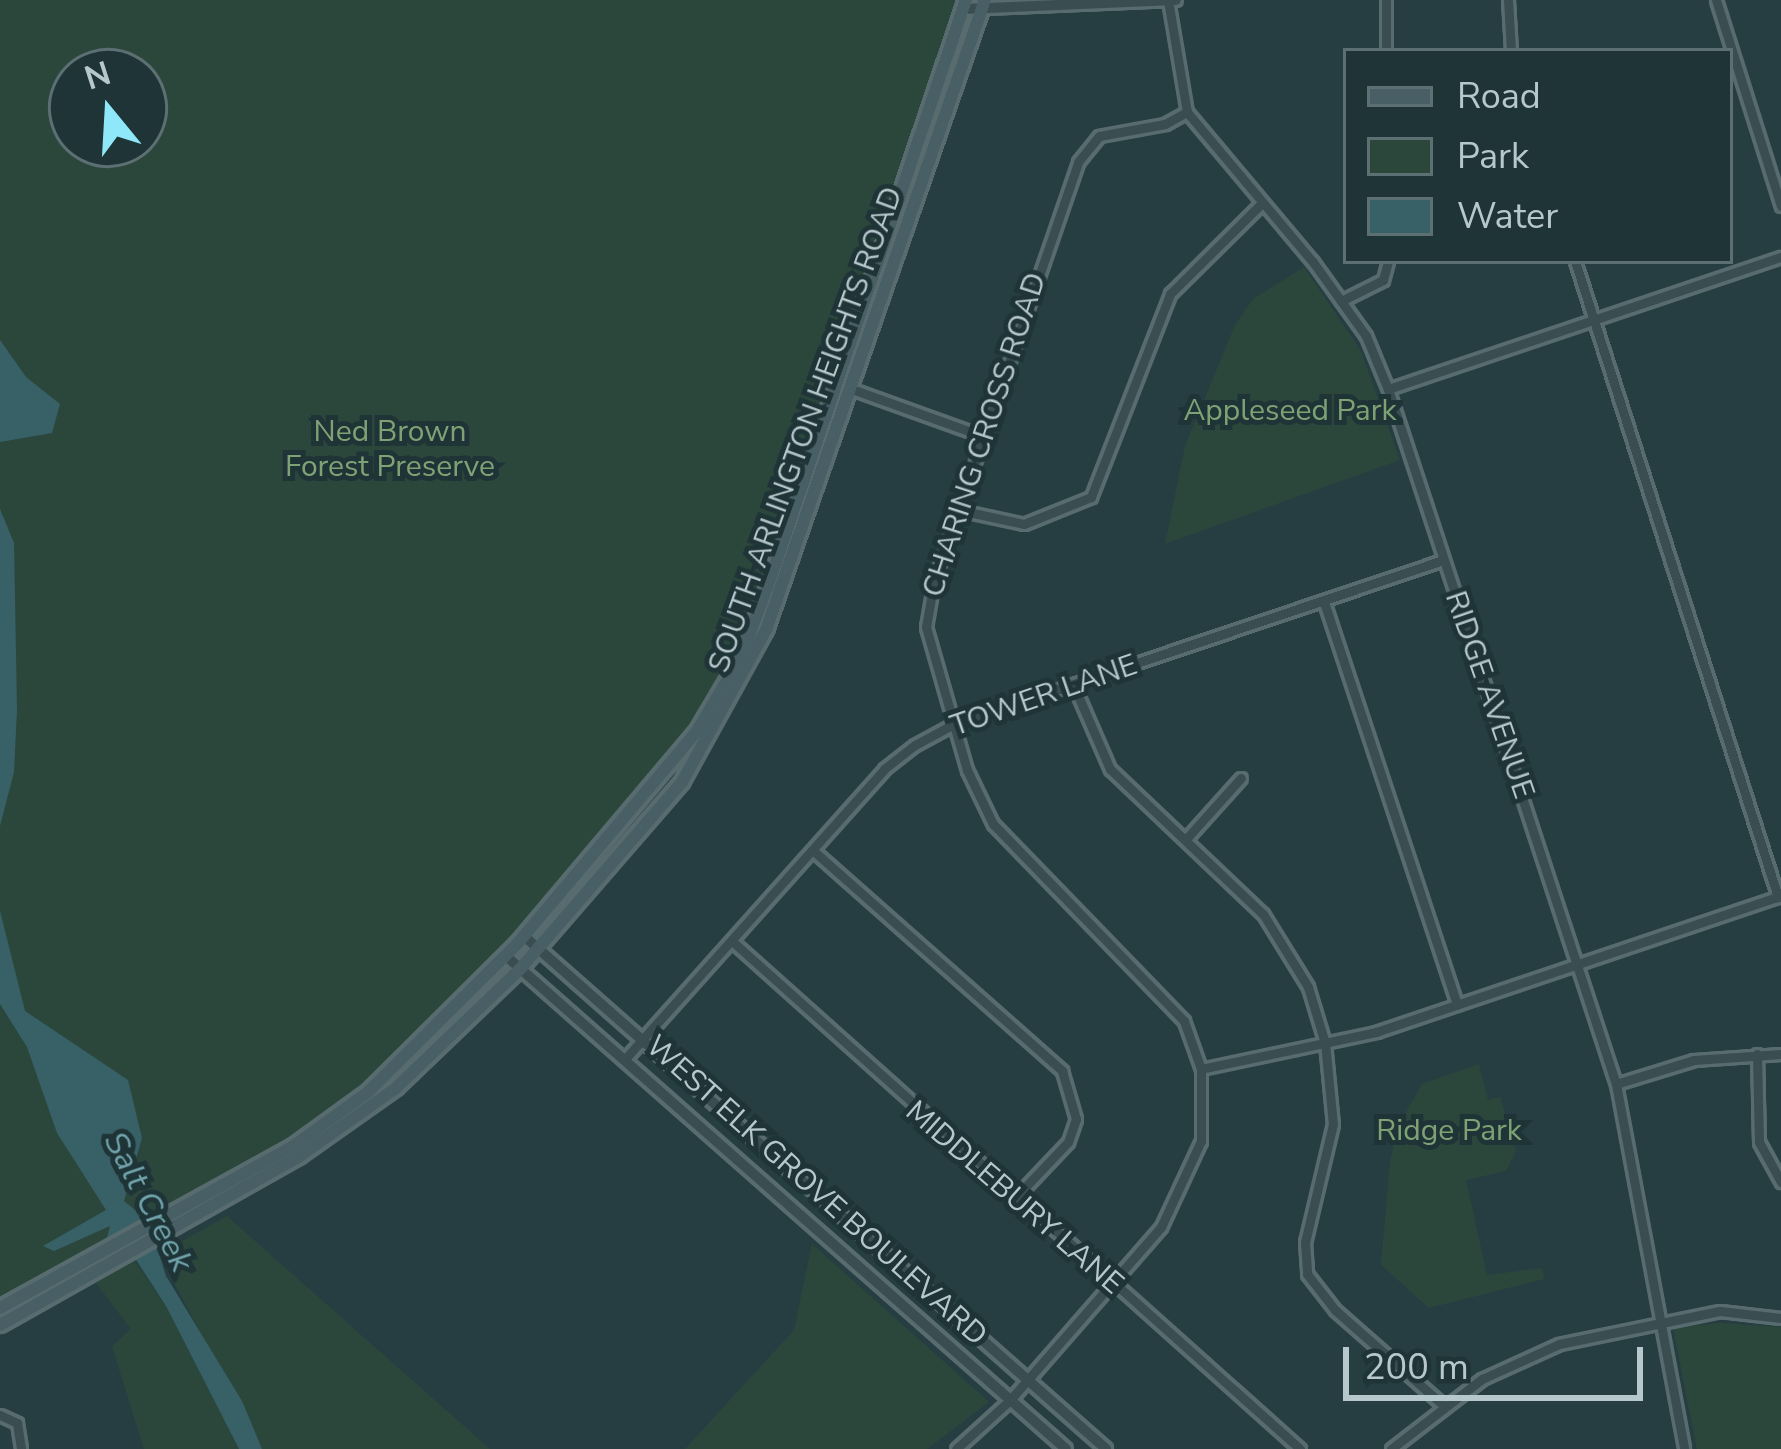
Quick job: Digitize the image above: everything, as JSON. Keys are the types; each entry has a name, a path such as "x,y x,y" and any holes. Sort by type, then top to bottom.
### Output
{"main road":[{"name":"SOUTH ARLINGTON HEIGHTS ROAD","path":"161,1226 356,1101 506,956 665,774 742,655 964,5"},
{"name":"SOUTH ARLINGTON HEIGHTS ROAD","path":"0,1324 111,1254 377,1102 521,968 682,782 719,725 766,630 983,6"},
{"name":"SOUTH ARLINGTON HEIGHTS ROAD","path":"0,1308 111,1254"}],"street":[{"path":"964,5 1170,0"},
{"name":"RIDGE AVENUE","path":"1170,0 1187,112 1341,301 1388,389 1616,1084 1684,1449"},
{"path":"1386,0 1386,48"},
{"path":"1508,0 1511,48"},
{"path":"1716,0 1731,48"},
{"path":"1733,54 1781,206"},
{"name":"CHARING CROSS ROAD","path":"956,1449 1010,1400 1162,1227 1196,1160 1201,1069 1165,994 1002,836 952,725 926,626 982,436 1087,147 1109,132 1165,124 1187,112"},
{"path":"959,510 1024,524 1091,497 1170,294 1260,205"},
{"path":"1388,389 1781,256"},
{"path":"1341,301 1383,280 1387,264"},
{"path":"1201,1069 1325,1043 1457,1005 1579,968 1779,896 1576,264"},
{"path":"849,388 982,436"},
{"name":"TOWER LANE","path":"626,1058 816,853 884,769 952,725 1443,560"},
{"path":"1324,602 1457,1005"},
{"path":"1073,684 1110,770 1186,839 1288,950 1325,1043 1333,1124 1306,1243 1307,1274 1335,1310 1443,1405"},
{"path":"1186,839 1240,778"},
{"path":"816,853 1062,1071 1076,1120 1068,1142 1014,1199"},
{"name":"WEST ELK GROVE BOULEVARD","path":"524,936 646,1037 1106,1449"},
{"name":"MIDDLEBURY LANE","path":"733,942 1014,1199 1300,1449"},
{"name":"WEST ELK GROVE BOULEVARD","path":"506,956 1066,1449"},
{"path":"1757,1054 1761,1154 1781,1182"},
{"path":"1616,1084 1694,1060 1781,1054"},
{"path":"1391,1449 1443,1405 1558,1344 1660,1319 1720,1311 1781,1318"},
{"path":"0,1415 17,1423 22,1449"}],"green space":[{"name":"Ned Brown Forest Preserve","path":"0,0 966,0 742,655 697,731 420,1045 292,1147 0,1307"},
{"name":"Appleseed Park","path":"1304,267 1361,351 1400,460 1165,544 1185,446 1235,325 1253,299"},
{"name":"Ridge Park","path":"1479,1064 1488,1100 1500,1097 1516,1151 1506,1171 1466,1180 1487,1275 1542,1268 1544,1279 1429,1308 1381,1265 1397,1128 1422,1084"},
{"path":"227,1216 490,1449 262,1449 159,1254"},
{"path":"812,1244 989,1402 927,1449 685,1449 794,1330"},
{"path":"134,1260 166,1306 239,1449 144,1449 112,1346 131,1329 96,1283"},
{"path":"1720,1323 1781,1327 1781,1449 1697,1449 1673,1328"}],"water":[{"path":"0,340 26,377 60,404 52,433 0,442"},
{"path":"0,509 14,543 17,710 14,772 0,826"},
{"path":"0,911 25,1011 128,1080 142,1138 124,1201 149,1221 166,1276 242,1401 262,1449 239,1449 166,1306 129,1249 106,1242 110,1226 54,1251 43,1246 106,1210 57,1133 27,1047 0,1004"}],"water label":[{"name":"Salt Creek","path":"148,1202"}]}
